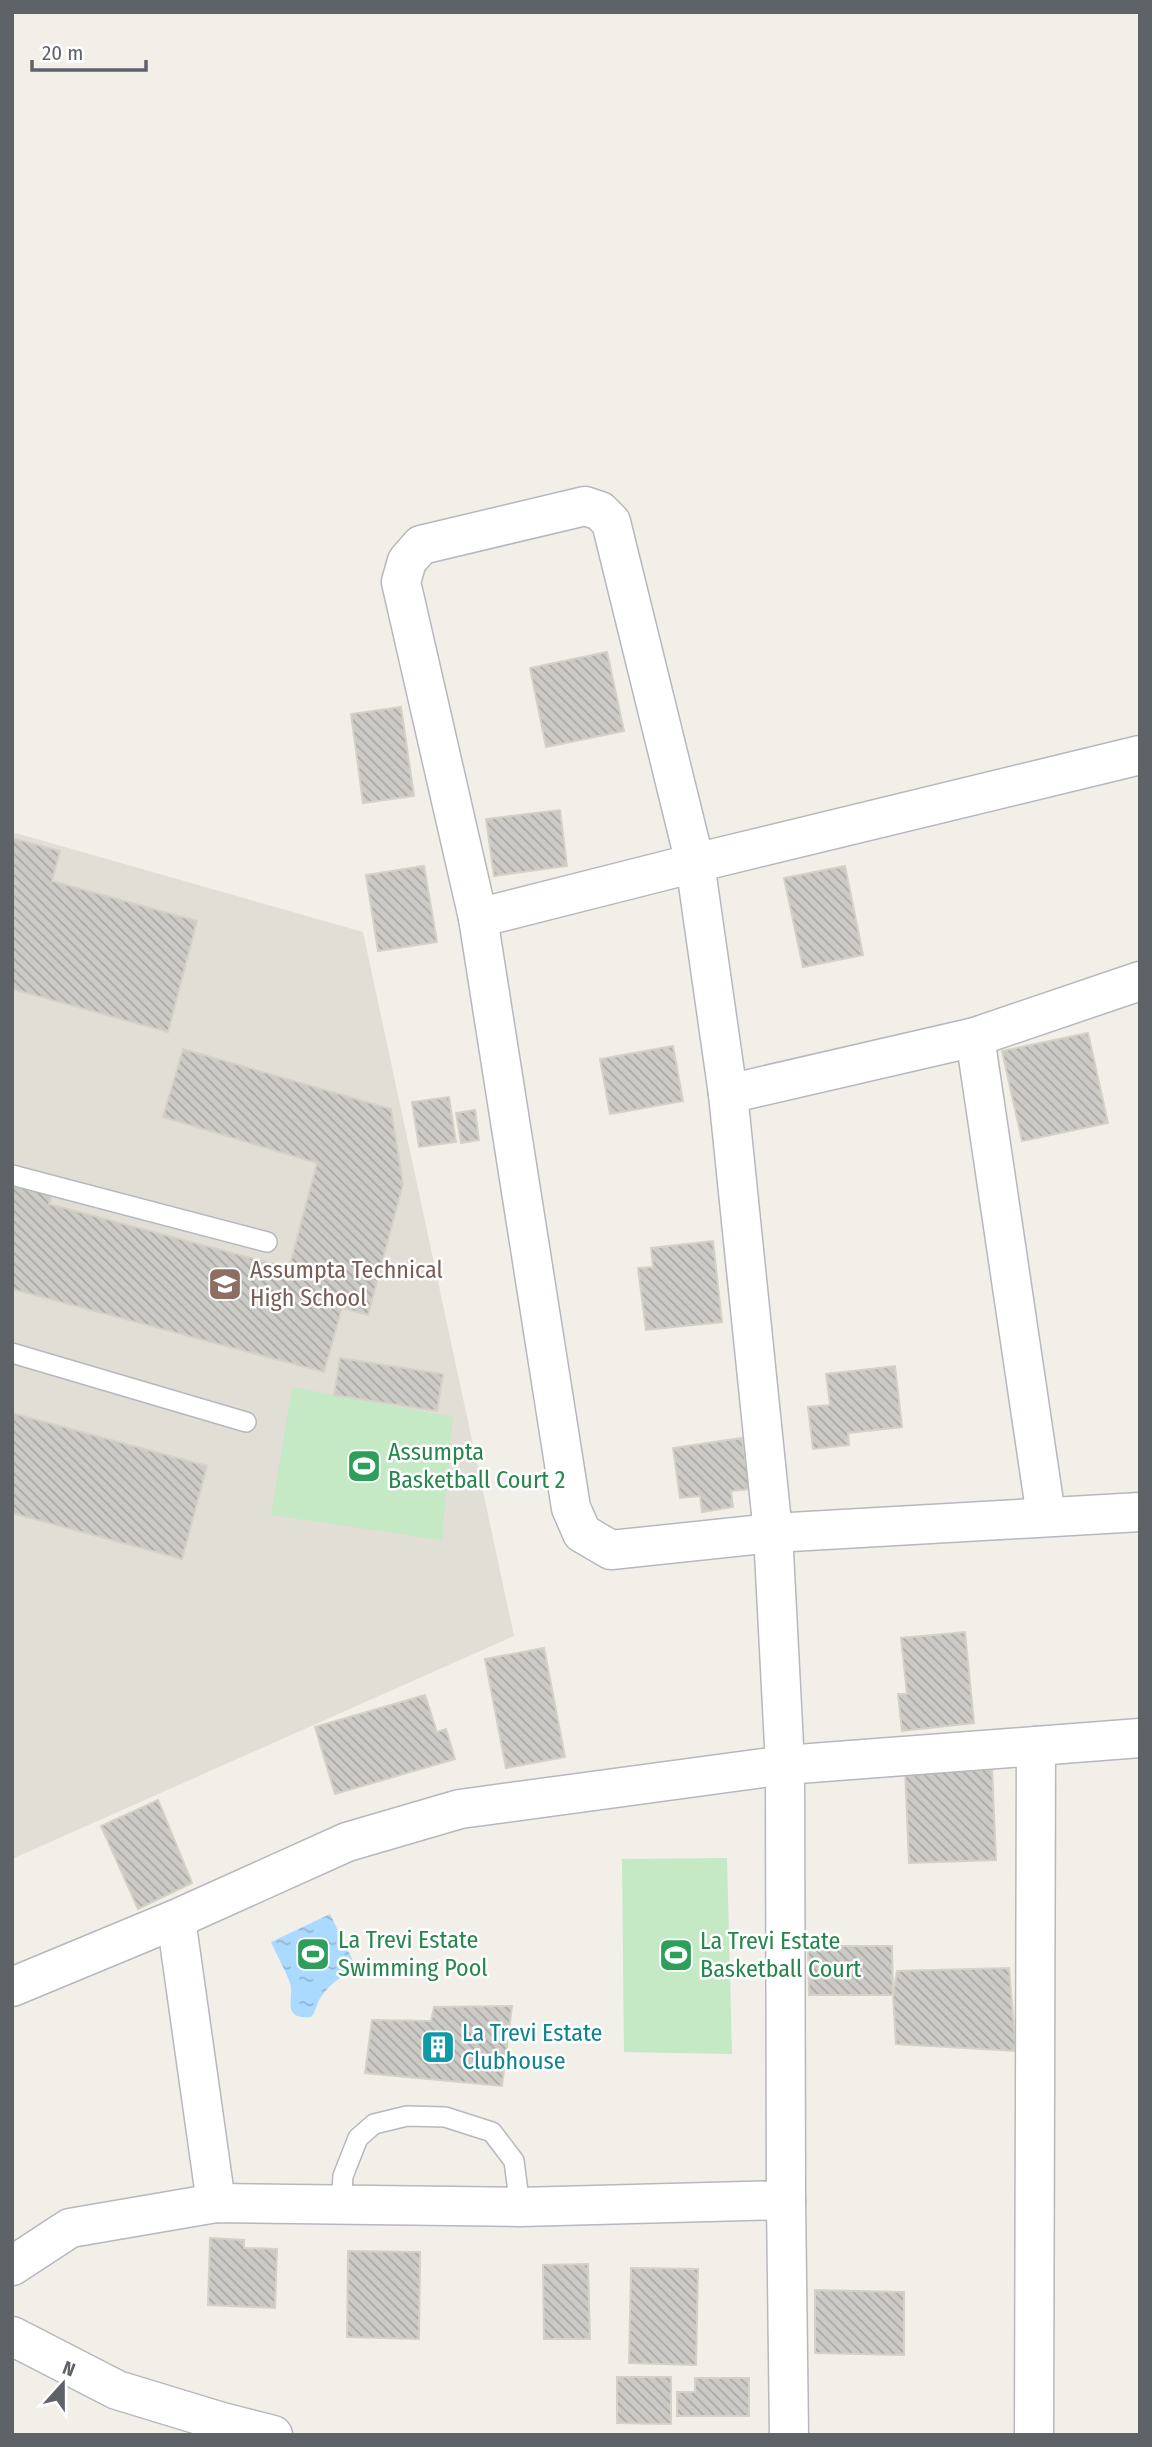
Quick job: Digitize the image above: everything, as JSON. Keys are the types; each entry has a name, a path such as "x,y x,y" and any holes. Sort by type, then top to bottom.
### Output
{"street":[{"path":"789,2435 785,1765 773,1533 728,1094 695,863 611,522 600,511 585,506 421,545 407,561 401,582 478,918 571,1507 582,1533 611,1550 773,1533 1140,1512"},
{"path":"478,918 695,863 1139,759"},
{"path":"728,1094 975,1037 1140,981"},
{"path":"975,1037 1046,1516"},
{"path":"12,1987 176,1919 347,1842 460,1809 785,1765 1140,1738"},
{"path":"1034,2435 1036,1746"},
{"path":"176,1919 216,2203"},
{"path":"12,2266 71,2228 216,2203 520,2207 786,2200"},
{"path":"12,2336 117,2390 273,2435"}],"lane":[{"path":"12,1175 267,1242"},
{"path":"12,1353 246,1422"},
{"path":"341,2206 344,2176 358,2138 374,2124 407,2116 445,2116 492,2132 514,2161 520,2207"}],"shaded area":[{"name":"Assumpta Technical High School","path":"12,832 363,932 514,1636 12,1859"}],"green space":[{"name":"Assumpta Basketball Court 2","path":"292,1387 453,1417 442,1540 271,1515"},
{"name":"La Trevi Estate Basketball Court","path":"727,1858 732,2054 624,2052 622,1859"}],"water":[{"name":"La Trevi Estate Swimming Pool","path":"330,1914 356,1967 328,1988 311,2017 301,2017 292,2011 290,1983 271,1942"}],"building":[{"path":"607,652 624,731 546,747 530,668"},
{"path":"401,707 414,796 363,803 351,714"},
{"path":"560,810 567,866 494,876 486,819"},
{"path":"12,838 60,851 52,881 197,921 168,1032 12,989"},
{"path":"424,866 437,942 378,951 366,875"},
{"path":"845,866 863,955 803,967 784,878"},
{"path":"1088,1033 1108,1123 1022,1141 1002,1051"},
{"path":"673,1046 683,1101 610,1114 600,1059"},
{"path":"183,1049 391,1109 403,1184 368,1315 342,1308 324,1372 12,1289 12,1184 52,1195 49,1204 289,1268 317,1163 163,1117"},
{"path":"449,1097 456,1142 419,1147 412,1102"},
{"path":"475,1110 479,1140 461,1143 456,1113"},
{"path":"713,1241 722,1322 646,1330 638,1268 653,1267 651,1248"},
{"path":"340,1358 443,1374 437,1411 334,1395"},
{"path":"895,1366 902,1427 848,1433 849,1445 813,1449 808,1407 830,1405 826,1374"},
{"path":"12,1413 207,1466 182,1559 12,1513"},
{"path":"742,1438 750,1489 731,1491 733,1507 702,1512 700,1496 680,1498 673,1448"},
{"path":"965,1632 974,1723 902,1731 898,1694 907,1694 901,1638"},
{"path":"544,1648 565,1757 506,1768 485,1659"},
{"path":"425,1695 437,1732 446,1729 455,1759 335,1794 315,1727"},
{"path":"992,1767 996,1860 909,1863 905,1769"},
{"path":"158,1800 192,1883 138,1909 101,1826"},
{"path":"808,1946 892,1946 893,1995 809,1995"},
{"path":"1009,1968 1016,2051 896,2044 893,1995 897,1971"},
{"name":"La Trevi Estate Clubhouse","path":"512,2006 502,2086 365,2073 372,2020 431,2021 434,2007"},
{"path":"210,2238 244,2240 244,2248 277,2249 275,2308 208,2305"},
{"path":"348,2251 420,2252 419,2339 347,2337"},
{"path":"588,2264 590,2339 544,2339 543,2265"},
{"path":"631,2268 698,2269 696,2365 629,2363"},
{"path":"815,2290 904,2292 904,2355 815,2353"},
{"path":"617,2377 671,2377 671,2424 617,2423"},
{"path":"695,2378 749,2378 749,2416 677,2416 677,2392 695,2392"}],"place":[{"name":"Assumpta Technical High School","path":"225,1284"},
{"name":"Assumpta Basketball Court 2","path":"364,1466"},
{"name":"La Trevi Estate Swimming Pool","path":"313,1954"},
{"name":"La Trevi Estate Basketball Court","path":"676,1955"},
{"name":"La Trevi Estate Clubhouse","path":"438,2047"}]}
